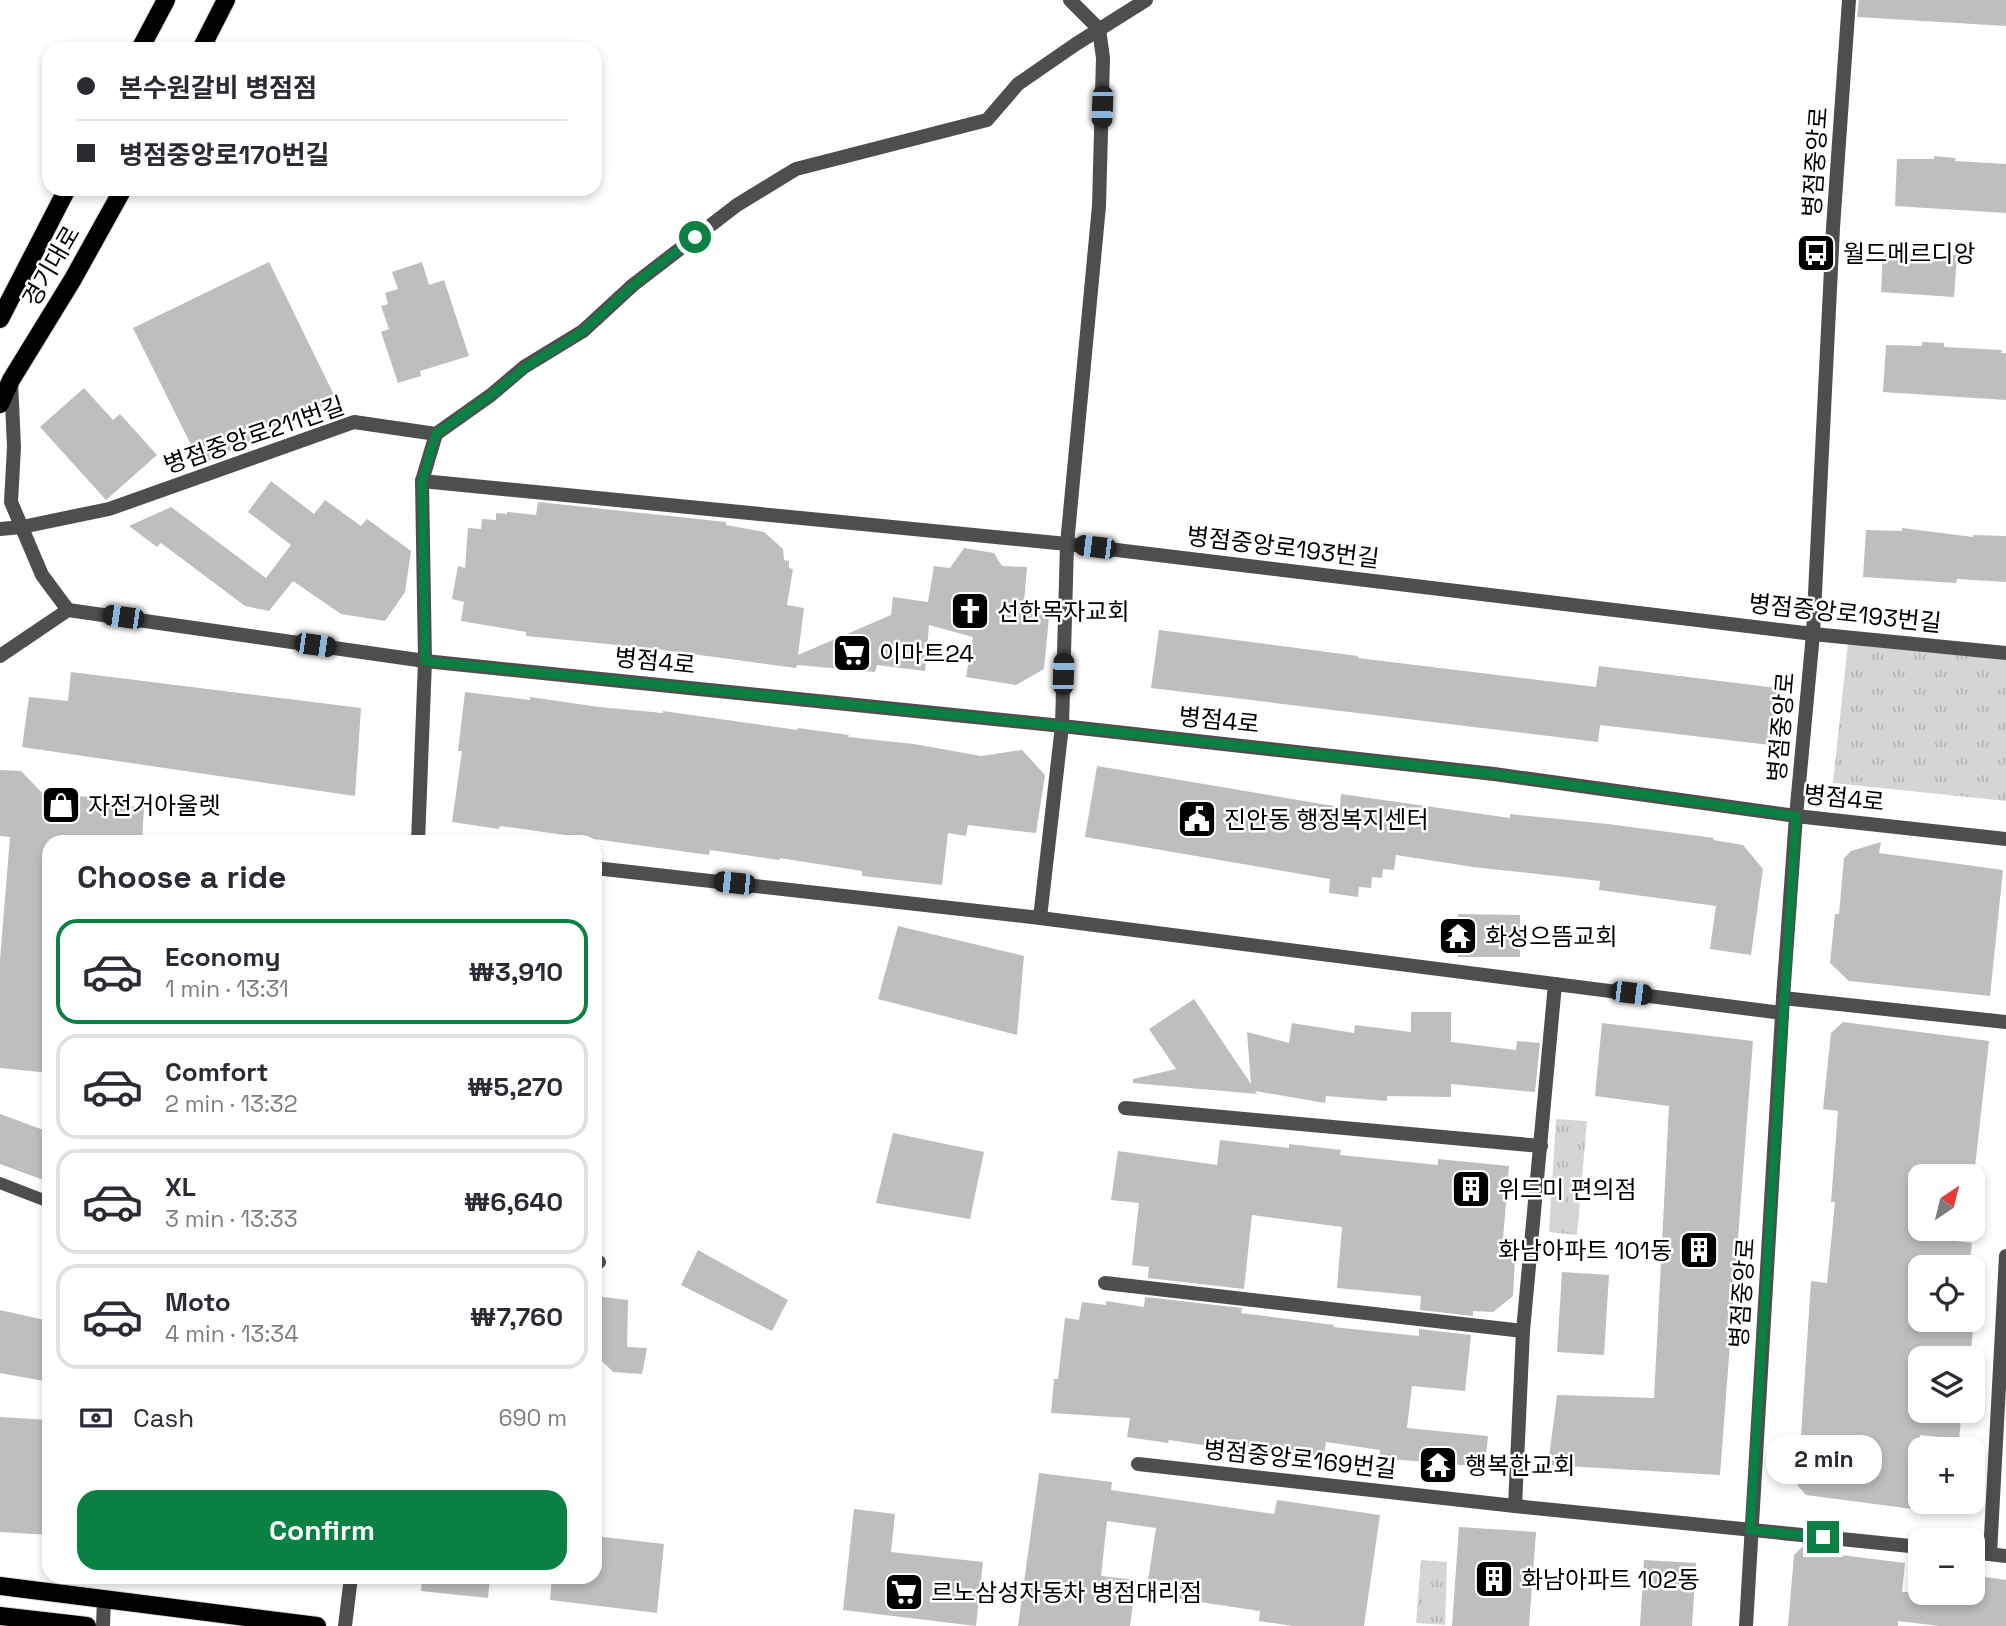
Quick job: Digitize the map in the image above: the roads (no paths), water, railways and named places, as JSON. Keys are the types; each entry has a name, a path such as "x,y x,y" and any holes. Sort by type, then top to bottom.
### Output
{"main road":[{"path":"144,42 166,0"},
{"path":"205,42 226,0"},
{"name":"경기대로","path":"0,319 63,196"},
{"name":"경기대로","path":"0,404 11,380 73,279 119,196"},
{"path":"0,1586 317,1626"},
{"path":"0,1616 87,1626"}],"street":[{"path":"1040,918 1062,726 1067,544 1099,206 1104,58 1099,29 1070,0"},
{"path":"418,835 425,661 422,481 436,434 524,368 583,331 633,285 737,205 796,169 987,120 1018,84 1146,0"},
{"name":"병점중앙로","path":"1746,1626 1783,1005 1796,816 1813,634 1833,228 1849,0"},
{"path":"0,656 68,610 42,575 11,502 14,447 11,380"},
{"name":"병점중앙로211번길","path":"0,528 22,527 109,509 354,422 436,434"},
{"name":"병점중앙로193번길","path":"422,481 1067,544 1813,634 2006,653"},
{"name":"병점4로","path":"68,610 425,661 1062,726 1494,774 1796,816 2006,839"},
{"path":"602,869 1040,918 1555,984 2006,1022"},
{"path":"1514,1506 1523,1331 1555,984"},
{"path":"1125,1108 1541,1146"},
{"path":"1990,1554 2003,1381 2006,1255"},
{"path":"1105,1283 1523,1331"},
{"name":"병점중앙로169번길","path":"1138,1464 1908,1546"},
{"path":"1985,1553 2006,1556"},
{"path":"345,1626 350,1584"},
{"path":"103,1626 104,1600"}],"lane":[{"path":"0,1183 42,1199"}],"place":[{"name":"월드메르디앙","path":"1816,253"},
{"name":"선한목자교회","path":"970,611"},
{"name":"이마트24","path":"852,653"},
{"name":"자전거아울렛","path":"61,805"},
{"name":"진안동 행정복지센터","path":"1197,819"},
{"name":"화성으뜸교회","path":"1458,936"},
{"name":"위드미 편의점","path":"1471,1189"},
{"name":"화남아파트 101동","path":"1699,1250"},
{"name":"행복한교회","path":"1438,1465"},
{"name":"화남아파트 102동","path":"1494,1579"},
{"name":"르노삼성자동차 병점대리점","path":"904,1592"}]}
